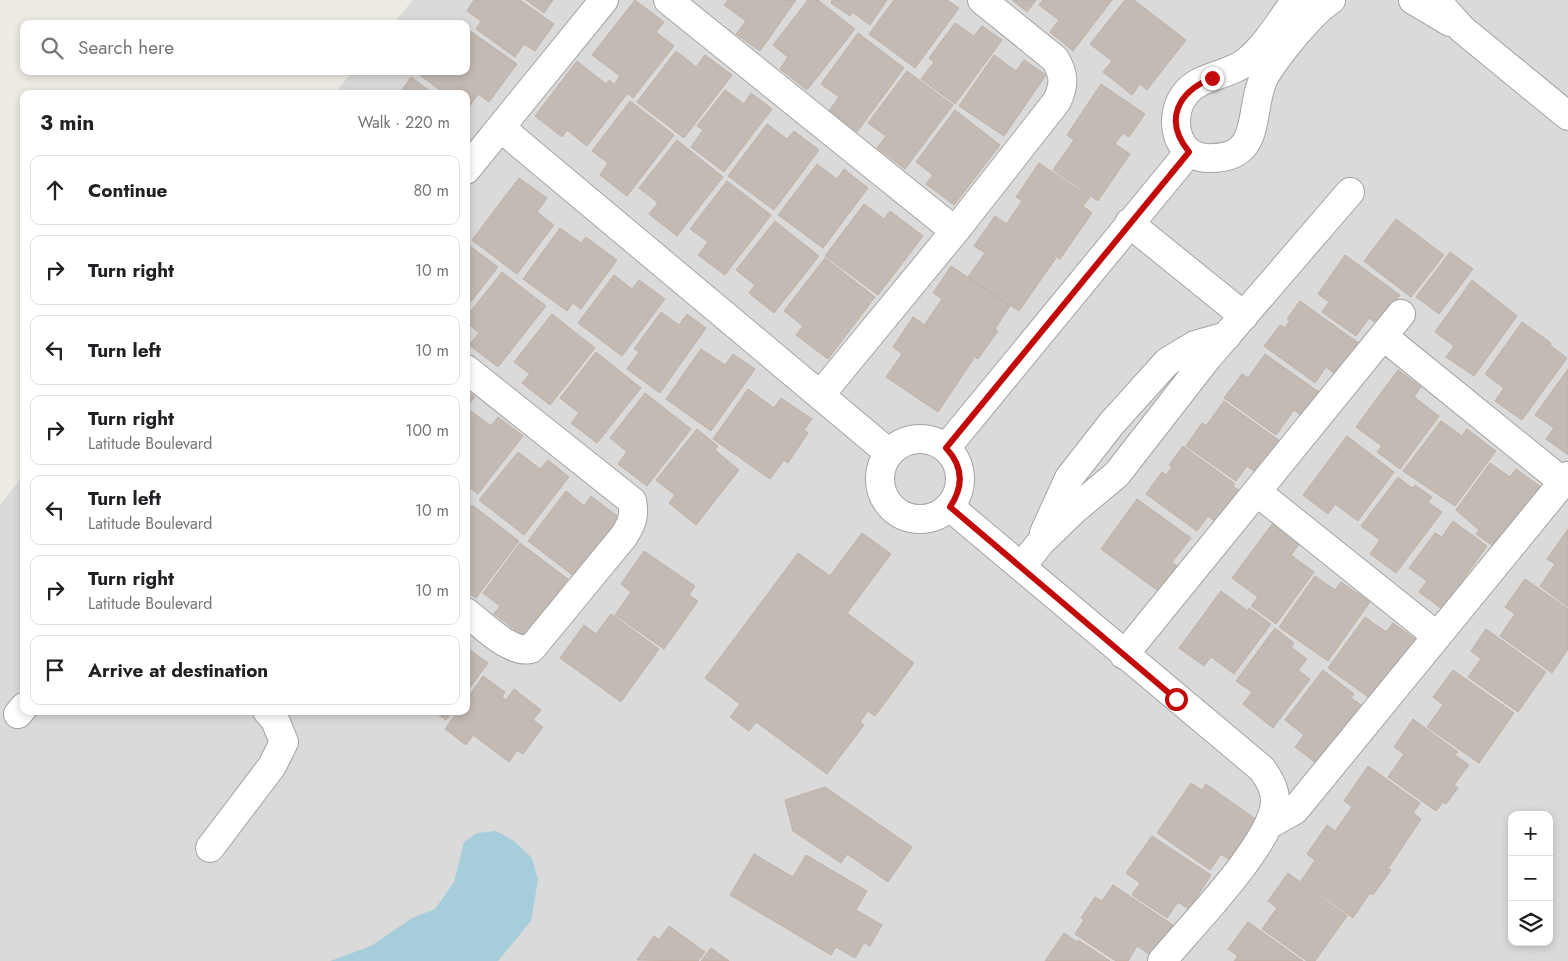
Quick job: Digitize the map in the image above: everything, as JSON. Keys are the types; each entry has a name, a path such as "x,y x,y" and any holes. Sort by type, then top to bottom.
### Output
{"street":[{"path":"470,165 604,0"},
{"path":"668,0 955,231"},
{"path":"821,394 955,231 1057,101 1063,87 1062,71 1055,59 982,0"},
{"path":"1296,0 1247,62 1228,74 1199,83 1187,92 1179,104 1176,117 1176,131 1189,152 1201,157 1218,158 1238,150 1246,142 1255,121 1258,93 1266,75 1315,14 1331,0"},
{"path":"1413,0 1462,29"},
{"path":"1436,0 1462,29 1568,116"},
{"path":"500,128 821,394 889,453"},
{"path":"946,448 1189,152"},
{"path":"1021,567 1041,542 1074,510 1117,474 1235,326 1350,192"},
{"path":"1129,223 1235,326"},
{"path":"1124,654 1401,314"},
{"path":"1041,542 1069,478 1112,423 1167,362 1195,345 1235,326"},
{"path":"1270,824 1294,810 1566,479 1383,336"},
{"path":"470,372 632,501 634,513 632,524 624,536 531,649 521,652 511,647 470,615"},
{"path":"922,438 935,441 946,448 953,456 960,476 960,487 950,507 938,515 919,519 899,513 888,504 882,492 880,478 882,465 889,453 898,444 922,438"},
{"path":"1257,492 1436,636"},
{"path":"950,507 1262,769 1272,784 1275,802 1270,824 1256,848 1162,961"},
{"path":"210,848 272,766 284,742 275,720 271,715"}],"shaded area":[{"path":"413,0 1568,0 1568,961 0,961 0,505 20,479 20,715 470,715 470,90 337,90 350,75 470,75 470,20 396,20"}],"water":[{"path":"496,831 514,841 532,858 538,880 531,921 498,961 330,961 371,946 412,918 435,909 454,882 464,842 477,833"}],"building":[{"path":"474,0 520,0 554,24 535,51 524,44 515,57 476,29 481,21 467,11"},
{"path":"526,0 553,0 544,13"},
{"path":"635,0 664,22 656,32 674,46 633,98 615,83 620,76 592,55"},
{"path":"728,0 796,0 760,51 736,34 746,21 724,5"},
{"path":"808,0 818,0 855,29 807,90 780,69 788,57 773,45"},
{"path":"832,0 887,0 870,25 852,12 850,16 831,3"},
{"path":"894,0 947,0 959,8 915,68 869,34"},
{"path":"1012,0 1036,0 1027,12"},
{"path":"1043,0 1112,0 1073,51 1050,32 1059,20 1039,5"},
{"path":"1125,0 1134,0 1186,40 1147,90 1140,84 1132,95 1103,72 1112,61 1090,44"},
{"path":"955,23 974,36 982,26 1002,40 955,104 921,79 934,62 929,58"},
{"path":"470,31 517,64 489,102 478,94 470,106 470,90 440,90 420,75 470,75"},
{"path":"858,33 904,68 857,132 829,111 839,97 821,84"},
{"path":"676,51 696,67 705,55 732,75 684,138 637,102"},
{"path":"994,55 1016,71 1024,60 1046,75 1004,136 959,106"},
{"path":"577,61 606,84 609,80 627,94 587,146 567,130 562,137 535,116"},
{"path":"907,71 953,105 905,169 877,148 886,136 868,123"},
{"path":"411,77 429,90 402,90"},
{"path":"1101,84 1145,114 1129,137 1123,133 1115,144 1130,154 1098,201 1053,170 1074,140 1067,135"},
{"path":"725,90 744,104 751,93 772,109 724,172 691,147 703,130 697,126"},
{"path":"630,101 674,135 627,196 600,175 608,163 592,151"},
{"path":"955,110 1000,145 954,205 926,184 933,175 916,162"},
{"path":"767,124 787,139 794,131 819,150 774,210 728,176"},
{"path":"677,140 723,177 677,236 649,214 658,203 639,188"},
{"path":"1039,163 1090,197 1083,206 1092,213 1060,259 1007,223 1022,201 1016,197"},
{"path":"817,164 837,179 844,169 868,188 823,248 778,215"},
{"path":"519,178 547,198 537,212 554,225 517,274 472,240"},
{"path":"727,181 771,215 725,275 698,255 708,242 690,229"},
{"path":"864,204 884,219 890,211 923,236 878,295 825,256"},
{"path":"995,216 1056,258 1019,311 968,277 985,253 974,246"},
{"path":"1396,219 1444,255 1411,297 1364,261"},
{"path":"775,221 819,256 774,313 749,293 755,285 736,270"},
{"path":"560,228 581,243 586,237 617,260 581,309 573,303 567,311 523,279"},
{"path":"470,246 498,267 470,303"},
{"path":"1450,252 1473,269 1439,314 1416,297"},
{"path":"1345,255 1400,295 1379,325 1369,318 1356,336 1322,312 1329,302 1318,294"},
{"path":"825,258 875,297 828,359 796,335 803,326 784,311"},
{"path":"951,266 1010,306 995,329 998,331 978,359 925,324 942,299 933,293"},
{"path":"502,272 546,306 498,367 470,346 479,333 470,325 470,312"},
{"path":"614,275 632,289 639,280 665,299 622,356 578,323"},
{"path":"1472,280 1517,316 1474,376 1446,357 1454,346 1435,332"},
{"path":"1300,301 1360,344 1338,376 1326,367 1315,383 1264,346 1280,325 1285,328 1290,320 1287,319"},
{"path":"661,312 679,325 687,314 706,328 660,393 627,369 639,352 634,349"},
{"path":"552,314 595,348 550,405 522,383 530,374 514,362"},
{"path":"913,317 974,358 938,412 886,377 902,354 893,347"},
{"path":"1522,322 1551,343 1550,345 1567,358 1522,420 1495,401 1504,388 1485,374"},
{"path":"701,349 725,365 733,354 755,369 711,431 666,399"},
{"path":"596,352 641,388 597,443 571,423 579,413 560,398"},
{"path":"1265,354 1319,392 1302,416 1294,410 1276,435 1224,398 1242,374 1248,378"},
{"path":"1568,369 1568,455 1546,439 1554,428 1535,415"},
{"path":"1398,370 1421,387 1414,397 1439,416 1400,469 1377,452 1382,446 1356,427"},
{"path":"748,389 774,408 781,398 812,419 804,430 808,433 788,463 784,460 770,479 713,439"},
{"path":"470,393 475,397 470,403"},
{"path":"645,393 691,429 647,486 618,464 627,452 610,438"},
{"path":"1224,401 1280,441 1257,473 1247,466 1236,481 1186,446 1202,423 1206,426"},
{"path":"471,411 491,426 498,417 523,436 478,494 470,488"},
{"path":"1441,421 1462,436 1467,429 1496,451 1455,506 1403,471"},
{"path":"697,429 718,446 715,450 739,470 696,525 669,503 675,495 656,480"},
{"path":"1347,436 1394,472 1358,521 1335,504 1328,514 1303,495"},
{"path":"1183,446 1235,484 1233,486 1240,491 1217,523 1208,516 1197,531 1146,494 1162,472 1166,475 1172,467 1169,465"},
{"path":"518,452 540,469 548,460 569,477 524,535 479,500"},
{"path":"1490,463 1510,477 1516,469 1544,489 1500,551 1476,534 1479,530 1456,510"},
{"path":"1398,477 1412,488 1415,485 1432,497 1428,502 1442,512 1396,573 1370,554 1380,540 1361,526"},
{"path":"566,491 584,506 591,496 620,518 575,577 528,541"},
{"path":"1137,499 1191,538 1172,562 1180,568 1161,593 1101,549"},
{"path":"472,505 519,541 476,598 470,594 470,508"},
{"path":"1453,521 1487,546 1442,609 1419,592 1427,581 1409,568 1435,533 1442,537"},
{"path":"1273,523 1300,543 1291,555 1314,572 1276,624 1251,606 1258,597 1232,578"},
{"path":"1568,529 1568,607 1540,586 1555,564 1547,559"},
{"path":"862,533 891,554 847,613 914,663 875,716 868,711 860,722 864,725 827,774 756,722 749,731 730,717 740,704 705,678 798,553 830,576"},
{"path":"520,543 568,579 524,636 494,614 500,606 483,593"},
{"path":"644,551 695,586 689,595 698,601 664,649 615,615 631,592 621,584"},
{"path":"1315,576 1335,590 1341,582 1370,602 1328,661 1279,627"},
{"path":"1525,579 1568,609 1568,649 1552,673 1500,636 1515,614 1505,607"},
{"path":"1221,591 1248,611 1249,608 1271,624 1234,674 1211,657 1204,666 1179,648"},
{"path":"611,614 659,649 621,702 560,658 584,625 596,634"},
{"path":"1365,617 1386,632 1393,623 1419,642 1375,702 1328,668"},
{"path":"1275,628 1294,643 1291,647 1307,659 1298,670 1310,679 1273,728 1243,704 1252,692 1236,681"},
{"path":"1486,629 1546,672 1518,712 1468,677 1481,659 1471,651"},
{"path":"470,650 488,663 470,688"},
{"path":"1323,670 1354,694 1351,698 1364,707 1320,766 1295,747 1304,735 1285,720"},
{"path":"1453,670 1514,713 1479,763 1427,727 1443,705 1433,697"},
{"path":"483,676 505,692 502,697 506,700 514,689 541,710 533,720 543,727 523,754 517,750 509,762 473,735 466,745 445,729 455,715 470,715 470,694"},
{"path":"439,715 450,715 446,720"},
{"path":"1413,719 1458,752 1455,755 1469,765 1454,785 1458,788 1446,804 1443,802 1436,811 1388,777 1404,754 1394,747"},
{"path":"1368,766 1420,803 1413,813 1421,819 1389,867 1336,830 1352,807 1344,801"},
{"path":"1191,783 1202,790 1206,784 1257,820 1230,860 1221,854 1210,870 1157,833"},
{"path":"825,787 912,847 888,882 847,854 841,863 793,831 785,800"},
{"path":"1327,825 1391,870 1373,895 1370,893 1353,918 1301,881 1315,860 1307,854"},
{"path":"1152,836 1211,875 1189,909 1178,902 1167,918 1132,895 1140,883 1126,873"},
{"path":"754,854 793,877 806,855 867,891 856,910 882,925 870,946 864,943 855,958 836,947 831,955 730,895"},
{"path":"1288,873 1347,916 1315,961 1307,961 1262,929 1277,908 1268,901"},
{"path":"1113,885 1173,925 1152,956 1137,946 1128,961 1116,961 1075,934 1084,920 1081,918 1095,897 1102,901"},
{"path":"1248,922 1303,961 1234,961 1238,956 1228,949"},
{"path":"669,926 705,952 698,961 637,960 654,936 659,940"},
{"path":"1064,933 1077,942 1078,940 1110,961 1045,961"},
{"path":"711,948 729,961 701,961"}],"route":[{"path":"1176,699 950,507 960,487 960,476 958,465 946,448 1114,240 1189,152 1181,143 1176,131 1176,117 1179,104 1187,92 1199,83 1212,78"}]}
